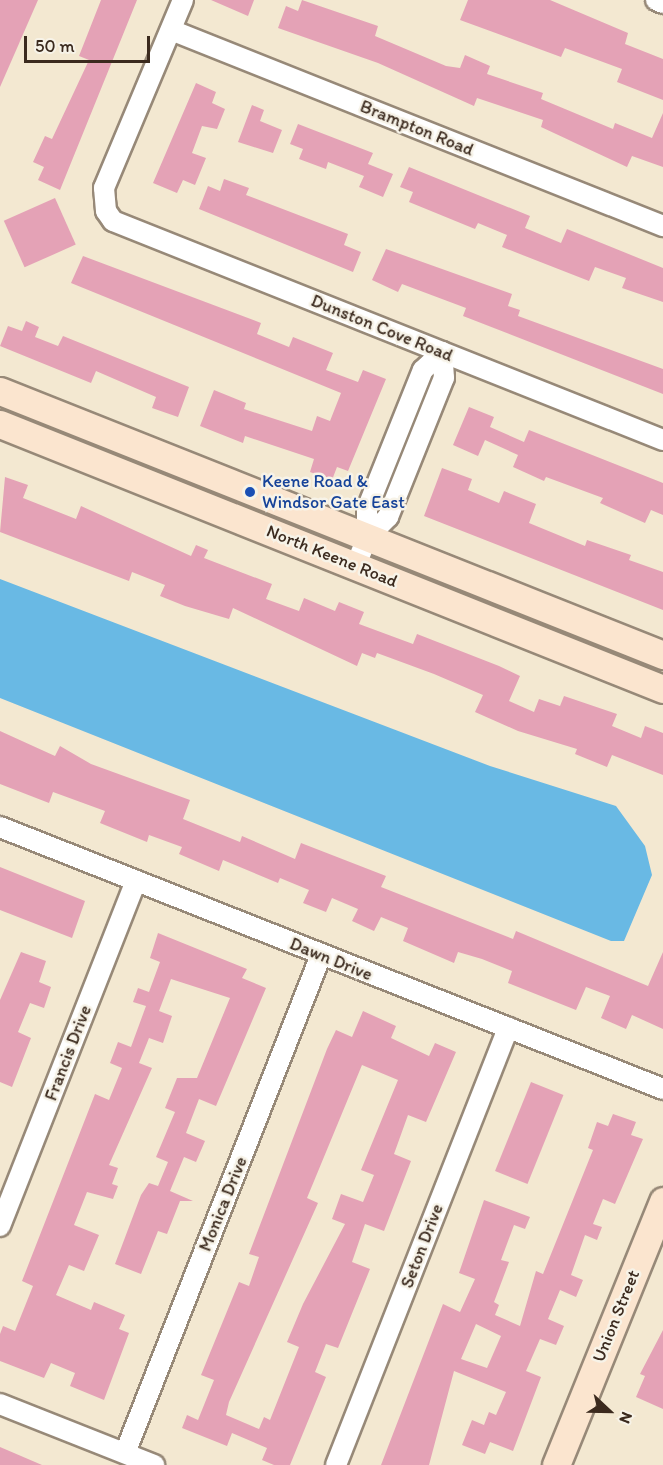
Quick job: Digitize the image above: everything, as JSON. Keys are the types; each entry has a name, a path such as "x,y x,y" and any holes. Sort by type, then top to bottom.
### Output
{"main road":[{"name":"North Keene Road","path":"0,391 663,655"},
{"name":"North Keene Road","path":"0,424 663,689"},
{"path":"496,622 571,637 663,674"},
{"name":"Union Street","path":"556,1465 663,1201"}],"street":[{"path":"171,30 183,0"},
{"path":"656,0 663,3"},
{"name":"Dunston Cove Road","path":"171,30 105,188 106,211 124,226 663,440"},
{"name":"Brampton Road","path":"171,30 663,226"},
{"path":"356,566 367,538 372,498 423,370 442,352"},
{"name":"Dawn Drive","path":"0,827 663,1089"},
{"name":"Francis Drive","path":"0,1226 136,881"},
{"name":"Monica Drive","path":"124,1453 321,955"},
{"name":"Seton Drive","path":"336,1465 508,1028"},
{"path":"0,1404 154,1465"}],"water":[{"path":"0,579 490,766 616,806 645,846 652,875 624,941 611,941 0,698"}],"building":[{"path":"0,0 38,0 0,87"},
{"path":"101,0 137,0 60,190 38,180 44,167 33,162 45,136 52,139 89,60 79,56"},
{"path":"211,0 254,0 248,16"},
{"path":"302,0 378,26 375,36 446,66 460,68 465,55 490,66 487,74 543,93 541,99 613,129 615,123 652,138 663,113 663,167 632,156 627,167 541,127 543,120 477,98 474,106 378,63 278,28 286,6 298,11"},
{"path":"468,0 550,0 628,33 625,44 663,59 663,100 617,82 622,69 565,48 561,57 460,20"},
{"path":"196,83 216,92 212,103 225,109 217,129 202,126 192,153 206,158 195,185 183,180 177,193 153,183"},
{"path":"252,105 264,110 260,121 282,130 273,153 238,142"},
{"path":"298,124 373,153 368,164 393,174 383,197 359,187 364,176 328,162 326,169 299,159 303,149 290,144"},
{"path":"409,167 530,216 525,228 561,243 567,229 663,268 663,302 622,288 626,278 595,267 589,281 502,247 507,235 478,223 475,229 409,202 413,192 400,187"},
{"path":"224,179 249,188 246,195 348,234 344,245 361,252 353,272 199,209 208,186 220,191"},
{"path":"55,198 76,245 25,267 4,221"},
{"path":"386,249 512,294 508,306 520,310 518,316 663,369 663,394 463,316 466,308 402,284 398,292 372,280"},
{"path":"83,256 261,323 257,334 289,347 293,337 333,353 326,370 358,382 363,370 386,379 348,471 337,467 332,480 310,472 314,459 245,436 243,443 200,426 214,390 246,403 244,409 312,431 317,416 330,421 341,393 71,283"},
{"path":"26,321 39,327 35,337 58,346 63,336 189,387 178,417 152,408 156,397 96,371 91,383 0,346 8,326 22,331"},
{"path":"469,407 494,417 490,427 524,442 529,430 663,483 663,515 651,510 645,523 600,503 603,498 546,477 544,481 513,467 518,455 485,440 478,456 453,445"},
{"path":"442,468 472,479 468,490 499,503 504,491 536,504 529,523 585,546 587,540 631,555 629,560 663,572 663,610 424,516"},
{"path":"5,477 28,485 23,498 76,519 81,506 191,556 196,545 208,550 204,558 272,584 266,599 299,611 304,598 335,611 339,602 364,612 359,624 413,644 417,634 499,666 520,676 509,701 534,712 539,699 560,706 564,696 617,714 612,726 641,738 645,726 663,733 663,775 612,755 607,767 575,754 577,749 518,731 475,712 483,695 377,653 375,658 362,653 357,666 233,608 229,619 185,606 160,596 165,585 132,572 129,581 0,532"},
{"path":"0,731 55,756 60,746 91,764 190,800 183,819 240,842 242,836 295,859 301,843 386,876 381,887 513,939 516,931 648,986 663,952 663,1029 632,1015 626,1029 601,1018 610,996 586,987 576,1010 508,983 512,971 482,959 458,952 454,963 403,941 408,928 381,917 374,931 352,921 358,909 332,898 326,912 303,903 309,890 280,878 278,883 223,860 219,871 179,854 182,847 149,835 147,842 100,823 105,811 53,792 49,803 0,784"},
{"path":"0,867 85,901 72,938 0,910"},
{"path":"158,933 247,969 242,978 266,988 216,1106 199,1099 186,1133 205,1141 196,1162 184,1157 170,1191 193,1201 180,1201 167,1234 158,1231 141,1274 115,1264 141,1195 149,1183 158,1186 168,1162 156,1157 175,1112 165,1108 177,1078 197,1078 230,998 171,979 159,1011 172,1016 163,1043 149,1038 139,1063 152,1068 109,1165 118,1168 112,1184 118,1186 113,1199 87,1192 74,1225 99,1235 84,1271 69,1265 56,1295 91,1310 94,1302 125,1315 119,1329 129,1333 104,1400 70,1386 75,1373 51,1363 44,1378 0,1361 0,1334 3,1326 15,1331 33,1286 22,1281 95,1094 109,1100 122,1068 110,1063 118,1042 131,1047 146,1006 133,1002 138,988 149,992 160,962 150,958"},
{"path":"21,952 46,961 39,982 51,987 44,1008 30,1003 18,1032 31,1038 12,1087 0,1082 0,1000"},
{"path":"363,1011 396,1026 391,1038 429,1056 435,1043 456,1052 426,1122 408,1115 394,1154 411,1161 384,1231 365,1224 352,1262 370,1269 338,1348 326,1344 315,1372 326,1377 290,1465 274,1465 262,1460 267,1448 232,1433 227,1446 182,1428 187,1415 198,1420 214,1380 201,1375 239,1282 249,1286 259,1257 249,1254 327,1049 336,1030 352,1037","holes":["362,1065 398,1080 361,1170 374,1175 363,1202 341,1194 332,1219 345,1224 303,1304 287,1342 299,1347 270,1420 264,1417 259,1429 226,1415 229,1402 318,1203 307,1198"]},
{"path":"531,1082 563,1095 527,1184 495,1171"},
{"path":"613,1114 636,1122 631,1135 643,1139 615,1204 603,1199 593,1224 602,1227 597,1240 585,1235 571,1275 583,1280 576,1297 560,1290 548,1319 564,1326 556,1345 540,1339 526,1371 541,1377 513,1451 490,1442 485,1454 462,1445 472,1420 484,1425 489,1412 496,1415 506,1392 454,1371 429,1465 381,1465 443,1304 460,1312 475,1279 459,1273 484,1200 530,1217 525,1229 514,1225 501,1260 509,1262 494,1302 499,1305 495,1315 520,1326 536,1271 543,1274 593,1150 588,1148 597,1122 608,1126","holes":["476,1324 501,1336 487,1368 461,1359"]},
{"path":"663,1330 663,1409 636,1397 645,1376 640,1374"},
{"path":"0,1447 42,1465 0,1465"}],"place":[{"name":"Keene Road & Windsor Gate East","path":"250,492"}]}
